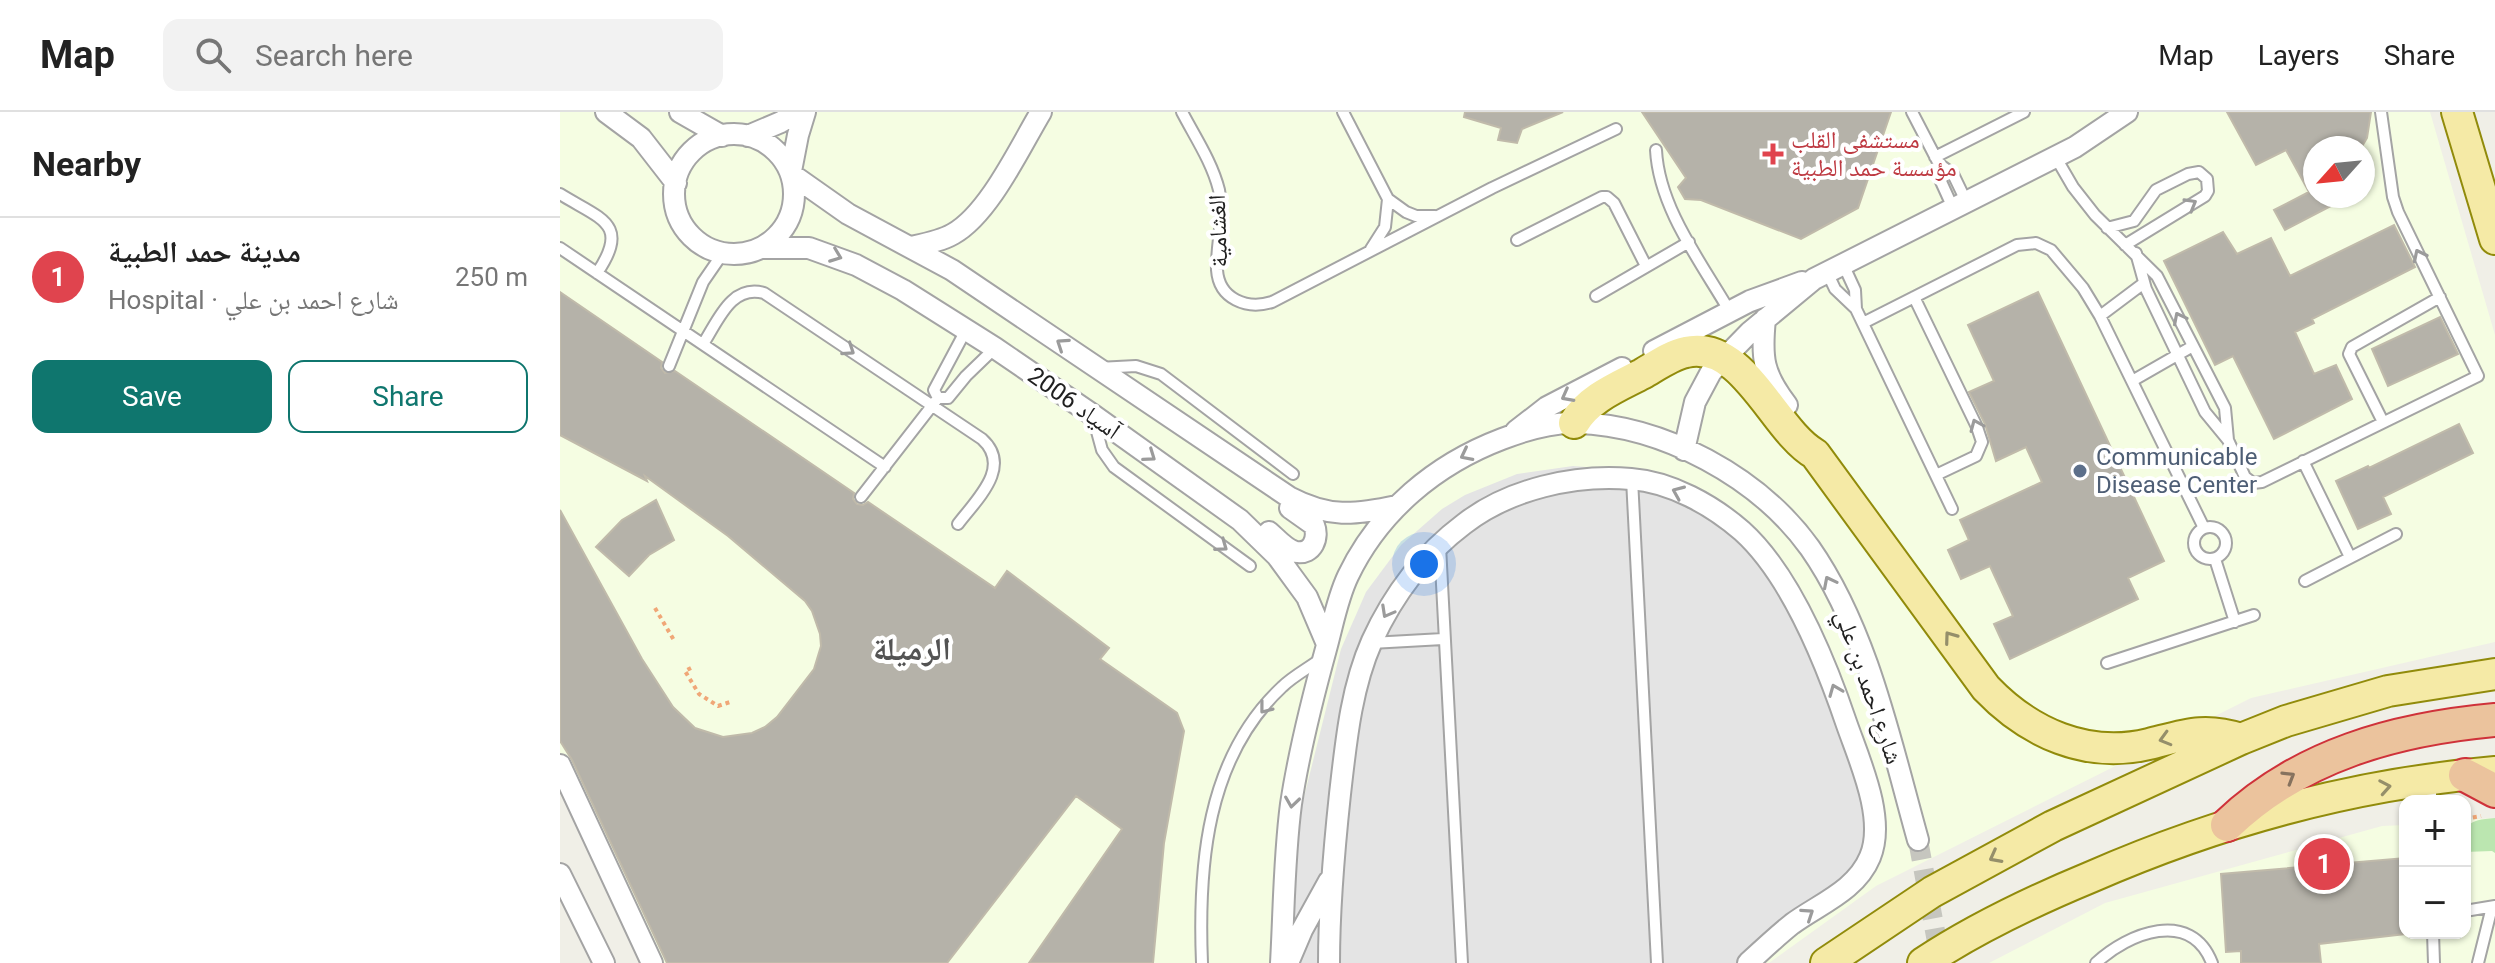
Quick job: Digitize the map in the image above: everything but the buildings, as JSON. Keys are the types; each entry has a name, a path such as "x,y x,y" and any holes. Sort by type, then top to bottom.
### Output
{"highway":[{"path":"2227,825 2268,790 2328,757 2408,734 2495,720"},
{"path":"2480,773 2495,791"}],"main road":[{"path":"2457,112 2495,239"},
{"path":"1574,423 1593,401 1681,353 1699,351 1722,359 1747,379 1798,442 1815,454 1986,688 2019,719 2059,739 2103,748 2148,744 2187,733 2205,732 2241,739"},
{"path":"2442,681 2473,668 2495,651"},
{"path":"1826,963 1932,892 2039,833 2241,739 2338,704 2442,681 2495,674"},
{"path":"1923,963 1989,924 2048,895 2167,845 2227,825 2350,793 2431,790 2480,773"}],"street":[{"path":"606,112 641,138 676,183"},
{"path":"680,112 722,136"},
{"path":"748,136 798,112"},
{"path":"792,174 781,155 766,143 748,136 722,136 709,140 686,157 676,183 676,210 689,234 710,250 723,253 760,248 789,217 795,190 792,174 805,112"},
{"path":"911,247 953,234 971,221 986,204 1041,112"},
{"path":"1511,436 1528,419 1547,407 1770,292 1828,272 1960,205 2094,135 2127,112"},
{"name":"آسياد 2006","path":"792,174 848,214 952,270 1268,484 1307,506 1326,512 1365,513 1397,506"},
{"name":"آسياد 2006","path":"760,248 809,248 841,258 903,290 1093,415 1240,520 1277,556 1293,576 1318,620 1325,651"},
{"path":"1684,450 1695,402 1722,359 1765,319 1828,272"},
{"path":"1765,319 1763,355 1767,375 1805,431 1815,454"},
{"name":"شارع احمد بن علي","path":"1281,963 1291,807 1300,752 1325,651 1348,576 1372,537 1397,506 1447,466 1465,454 1551,425 1574,423 1619,428 1684,450 1709,461 1754,490 1793,527 1824,572 1851,627 1876,693 1918,840"},
{"path":"1329,963 1331,878 1346,735 1371,643 1407,580 1440,544 1482,512 1534,489 1580,480 1632,479 1661,485 1703,504 1743,532 1760,549 1814,638 1865,776 1875,835 1873,848 1861,873 1841,892 1792,924 1748,963"},
{"path":"1240,520 1260,526 1296,552 1303,552 1314,544 1314,525 1277,499 1268,484"},
{"path":"560,765 652,963"},
{"path":"560,874 604,963"},
{"path":"1288,963 1302,930 1331,878"}],"lane":[{"name":"الغشامية","path":"1182,112 1219,189 1222,216 1217,270 1224,290 1232,298 1251,306 1262,305 1616,129"},
{"path":"1343,112 1388,199 1416,216 1438,216"},
{"path":"1912,112 1937,160 1938,175 1960,205"},
{"path":"1937,160 2024,112"},
{"path":"2136,253 2144,283 2205,412 2228,440 2242,473 2253,483 2262,482 2478,376 2393,197 2381,112"},
{"path":"1656,150 1660,183 1689,242 1730,312"},
{"path":"2055,156 2073,187 2107,228 2157,276 2225,408 2228,440"},
{"path":"2107,228 2134,221 2156,190 2188,174 2199,172 2207,179 2209,185 2205,196 2125,245"},
{"path":"560,194 603,221 612,233 612,248 597,273"},
{"path":"1517,240 1607,197 1614,203 1646,266"},
{"path":"1370,251 1385,227 1388,199"},
{"path":"2145,206 2155,225"},
{"path":"1596,296 1689,242"},
{"path":"1863,323 2017,245 2036,243 2051,250 2083,288 2100,316 2204,528"},
{"path":"560,248 885,467"},
{"path":"669,366 703,282 723,253"},
{"path":"1828,272 1835,289 1856,309 1952,509"},
{"path":"1828,272 1855,290 1856,309"},
{"path":"2100,316 2144,283"},
{"path":"703,344 730,302 742,293 757,291 935,402 982,439 994,454 996,463 992,477 958,524"},
{"path":"1914,297 1982,442 1976,456 1936,475"},
{"path":"2383,422 2349,354 2352,347 2440,297"},
{"path":"935,402 934,390 966,330"},
{"path":"2132,381 2193,346"},
{"path":"861,497 935,402 948,398 995,348"},
{"path":"1098,368 1136,366 1161,374 1293,474"},
{"path":"1093,415 1102,450 1114,467 1250,566"},
{"path":"2303,461 2350,557"},
{"path":"1632,479 1657,963"},
{"path":"2215,527 2225,535 2227,547 2215,559 2203,557 2195,548 2195,536 2204,528 2215,527"},
{"path":"2305,581 2396,534"},
{"path":"1440,544 1462,963"},
{"path":"2215,559 2235,622"},
{"path":"2107,663 2254,615"},
{"path":"1371,643 1443,639"},
{"path":"1202,963 1206,843 1221,780 1245,734 1282,687 1325,651"},
{"path":"2471,910 2494,907 2491,929 2478,963"},
{"path":"2096,963 2139,935 2169,931 2192,936 2206,950 2212,963"},
{"path":"2433,939 2434,963"}],"path":[{"path":"655,608 675,642"},
{"path":"691,668 685,671 699,694 713,704 730,702"}],"shaded area":[{"path":"560,112 2430,112 2495,335 2495,642 2251,698 1876,886 1769,963 641,963 560,790"},
{"path":"1573,466 1625,470 1694,495 1763,563 1807,643 1872,824 1864,866 1743,963 1284,963 1298,821 1341,649 1366,592 1401,545 1442,509 1465,495 1517,474"},
{"path":"2495,818 2495,963 1989,963 2105,903 2382,826 2399,825 2399,939 2471,939 2471,820"}],"green space":[{"path":"2495,818 2495,853 2471,852 2471,824"}],"tunnel":[{"path":"1918,840 1941,963"}],"place":[{"name":"مستشفى القلب مؤسسة حمد الطبية","path":"1773,154"},
{"name":"Communicable Disease Center","path":"2080,471"},
{"name":"مدينة حمد الطبية","path":"2324,864"}],"district":[{"name":"الرميلة","path":"912,649"}]}
